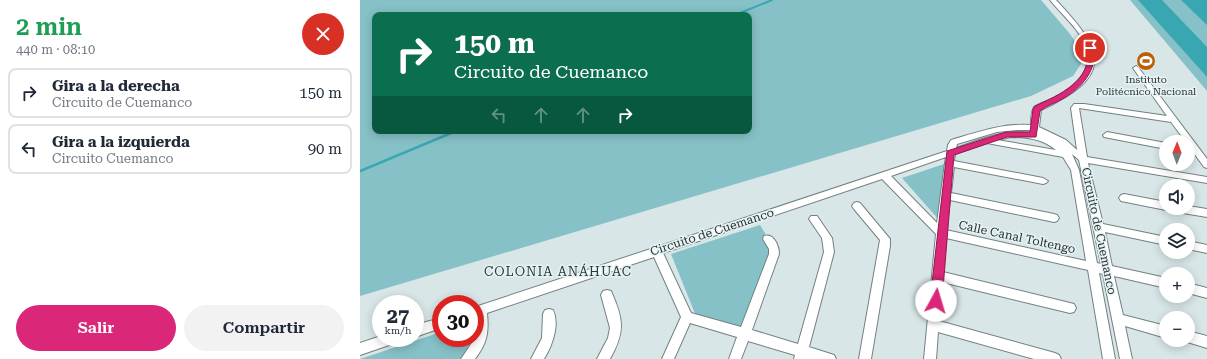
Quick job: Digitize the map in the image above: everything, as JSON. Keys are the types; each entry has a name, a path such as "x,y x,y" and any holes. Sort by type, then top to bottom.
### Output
{"street":[{"path":"1034,132 1036,111 1038,108 1061,97 1080,84 1088,70 1090,63 1091,55 1086,40 1053,0"},
{"path":"1136,68 1207,165"},
{"path":"1175,120 1077,106 1075,108 1083,159 1207,180"},
{"name":"Circuito de Cuemanco","path":"950,158 954,142 997,128 1017,127 1063,142 1083,159 1099,227 1126,359"},
{"name":"Circuito de Cuemanco","path":"484,309 656,250 885,176 950,158 987,141 1013,134 1034,132 1057,146 1068,155 1075,170 1109,359"},
{"path":"1107,135 1159,145"},
{"path":"987,141 1068,155"},
{"path":"930,359 941,233 947,196 950,158 1043,181"},
{"name":"Calle Canal Toltengo","path":"885,176 941,233 1159,281"},
{"path":"947,196 1054,218"},
{"path":"1124,198 1159,205"},
{"path":"857,206 884,239 886,246 865,359"},
{"path":"1195,212 1207,214"},
{"path":"801,355 830,248 830,243 827,237 814,219"},
{"path":"1099,227 1159,240"},
{"path":"735,359 774,254 774,248 768,239"},
{"path":"1195,246 1207,249"},
{"path":"656,250 686,317 668,359"},
{"path":"938,276 1070,308"},
{"path":"1195,290 1207,293"},
{"path":"603,359 616,335 617,328 607,296"},
{"path":"537,359 547,345 549,336 549,314"},
{"path":"686,317 744,334 801,355 830,359"},
{"path":"1118,319 1159,330"},
{"path":"933,325 1055,359"},
{"path":"1195,339 1207,342"},
{"path":"360,349 372,345"},
{"path":"467,359 476,347"}],"shaded area":[{"path":"360,0 1041,0 1070,34 1081,50 1081,64 1073,76 1031,96 360,296"},
{"path":"1130,0 1207,0 1207,91"},
{"path":"1138,0 1162,0 1207,47 1207,77"},
{"path":"1181,0 1207,0 1207,25"},
{"path":"953,161 947,229 902,178"},
{"path":"760,225 775,250 743,330 696,316 671,254"},
{"path":"432,335 432,347 472,347 463,359 360,359 396,347 424,347 424,338"}],"waterway":[{"path":"742,12 772,0"},
{"path":"360,171 449,134"}],"place":[{"name":"Instituto Politécnico Nacional","path":"1146,61"}],"district":[{"name":"COLONIA ANÁHUAC","path":"558,271"}],"route":[{"path":"936,301 941,233 947,196 950,153 1006,134 1033,135 1035,114 1038,108 1061,97 1080,84 1088,70 1090,63 1090,48"}]}
